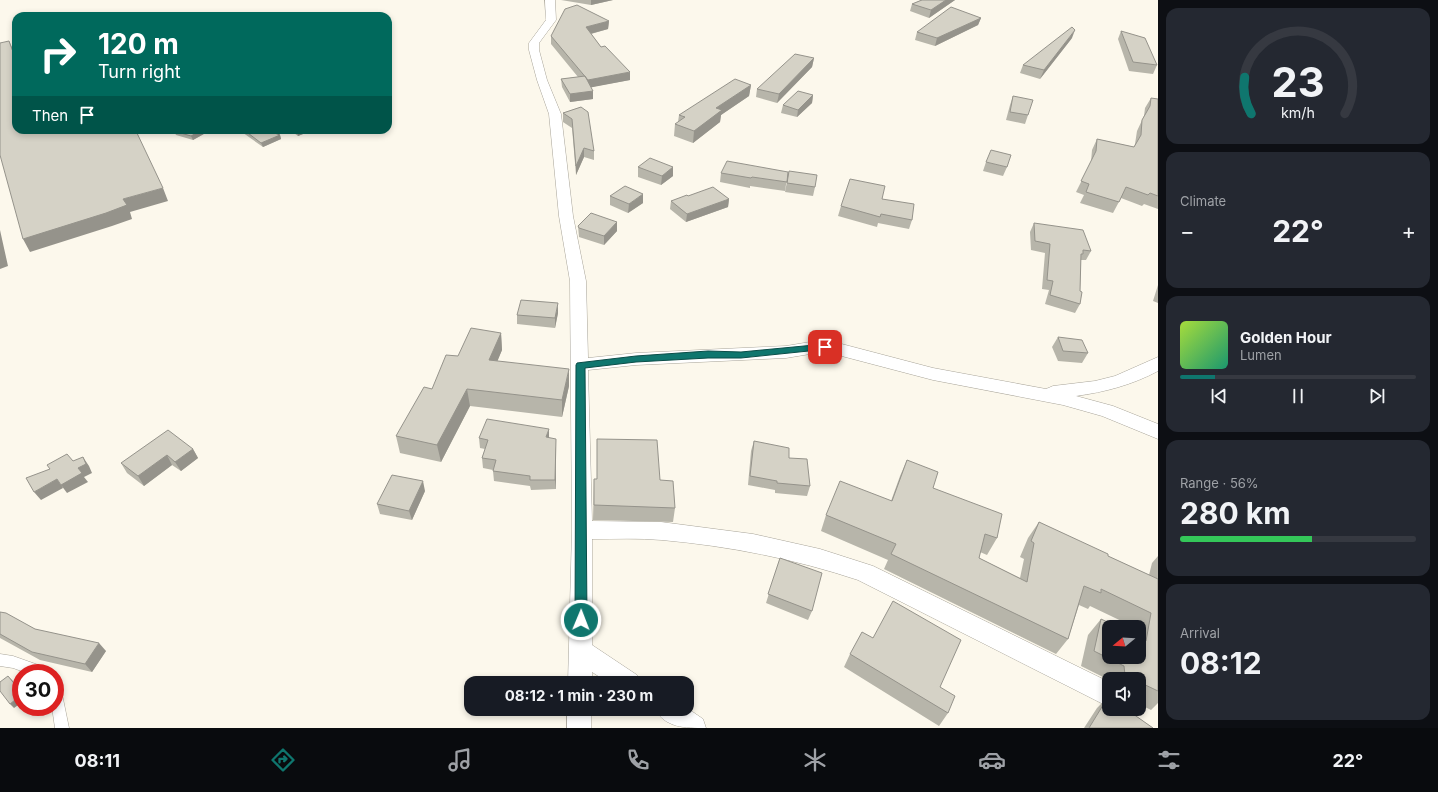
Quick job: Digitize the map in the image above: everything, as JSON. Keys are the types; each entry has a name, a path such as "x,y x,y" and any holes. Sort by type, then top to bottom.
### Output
{"street":[{"path":"550,0 551,20 534,43 534,50 542,80 555,114 566,216 578,281 582,530 580,676"},
{"path":"580,365 708,354 741,355 786,352 816,347 834,348 933,374 1037,394 1107,411 1158,432"},
{"path":"1037,394 1108,385 1137,375 1158,363"},
{"path":"582,530 661,530 753,543 820,558 865,573 1102,692"},
{"path":"581,650 619,676"},
{"path":"579,716 579,728"},
{"path":"677,716 694,728"}],"lane":[{"path":"0,660 19,664"},
{"path":"60,716 62,728"}],"building":[{"path":"922,0 946,0 931,10 912,4"},
{"path":"577,5 609,21 586,27 601,47 605,46 630,72 588,80 551,36 565,9"},
{"path":"951,7 981,18 937,38 917,32"},
{"path":"1072,27 1075,30 1044,70 1023,65"},
{"path":"1121,31 1145,38 1157,65 1133,62"},
{"path":"9,41 12,49 12,134 137,134 163,188 123,199 127,205 106,213 23,239 0,155 0,43"},
{"path":"795,54 814,58 779,94 757,89"},
{"path":"585,76 593,91 570,94 561,79"},
{"path":"735,79 751,85 716,108 722,110 694,131 675,124 685,117 679,115"},
{"path":"798,91 813,95 798,110 783,105"},
{"path":"1013,96 1033,100 1028,115 1010,112"},
{"path":"1151,98 1158,99 1158,196 1150,193 1148,195 1126,187 1119,202 1086,192 1089,184 1081,181 1096,151 1097,139 1134,147 1141,135 1142,120 1150,106"},
{"path":"581,107 588,112 594,151 584,148 576,166 572,119 563,113"},
{"path":"184,134 195,134 191,136"},
{"path":"249,134 280,135 261,143"},
{"path":"991,150 1011,155 1007,167 986,162"},
{"path":"650,158 673,167 662,176 638,167"},
{"path":"727,161 788,172 787,182 721,173"},
{"path":"789,171 817,175 815,187 787,183"},
{"path":"850,179 885,186 882,199 914,204 912,220 881,214 880,217 841,206"},
{"path":"625,186 643,194 629,204 610,196"},
{"path":"713,187 729,199 687,214 671,201 687,195 688,196"},
{"path":"591,213 617,222 604,236 579,228 578,226"},
{"path":"1034,223 1083,230 1091,251 1083,250 1083,254 1081,254 1080,291 1082,292 1080,304 1050,295 1053,281 1047,280 1050,244 1035,241"},
{"path":"521,300 558,303 555,318 517,315"},
{"path":"471,328 501,333 489,360 569,369 562,400 467,389 437,445 396,436 424,387 432,389 446,355 458,356"},
{"path":"1058,337 1082,340 1088,353 1063,351"},
{"path":"487,419 549,429 546,437 556,439 555,480 530,480 530,476 493,471 496,460 482,458 488,440 479,438"},
{"path":"168,430 193,449 175,462 167,455 138,476 121,463"},
{"path":"597,439 657,440 660,480 673,481 675,508 594,505 594,479 597,479"},
{"path":"754,441 789,448 789,458 807,459 810,486 777,483 777,481 750,476"},
{"path":"67,454 73,461 83,457 86,464 78,468 82,473 61,485 57,479 34,492 26,478 50,469 47,465"},
{"path":"907,460 938,472 933,488 1002,514 997,538 985,534 979,558 1027,582 1034,543 1031,541 1039,522 1158,579 1158,691 1146,685 1146,672 1125,672 1124,666 1120,664 1146,664 1146,641 1151,613 1101,589 1101,593 1084,586 1068,639 891,554 896,544 826,515 840,481 892,501"},
{"path":"392,475 423,481 409,511 377,504"},
{"path":"780,558 822,573 812,611 768,594"},
{"path":"893,601 961,640 940,687 955,696 948,713 850,654 862,632 873,638"},
{"path":"0,612 6,613 35,629 99,643 85,664 32,652 0,634"},
{"path":"1101,619 1103,620 1102,655 1094,651"},
{"path":"8,676 12,681 12,702 10,704 0,691 0,682"},
{"path":"1102,707 1102,716 1136,716 1153,728 1089,728"}],"route":[{"path":"581,620 582,530 580,365 708,354 741,355 786,352 825,347"}]}
